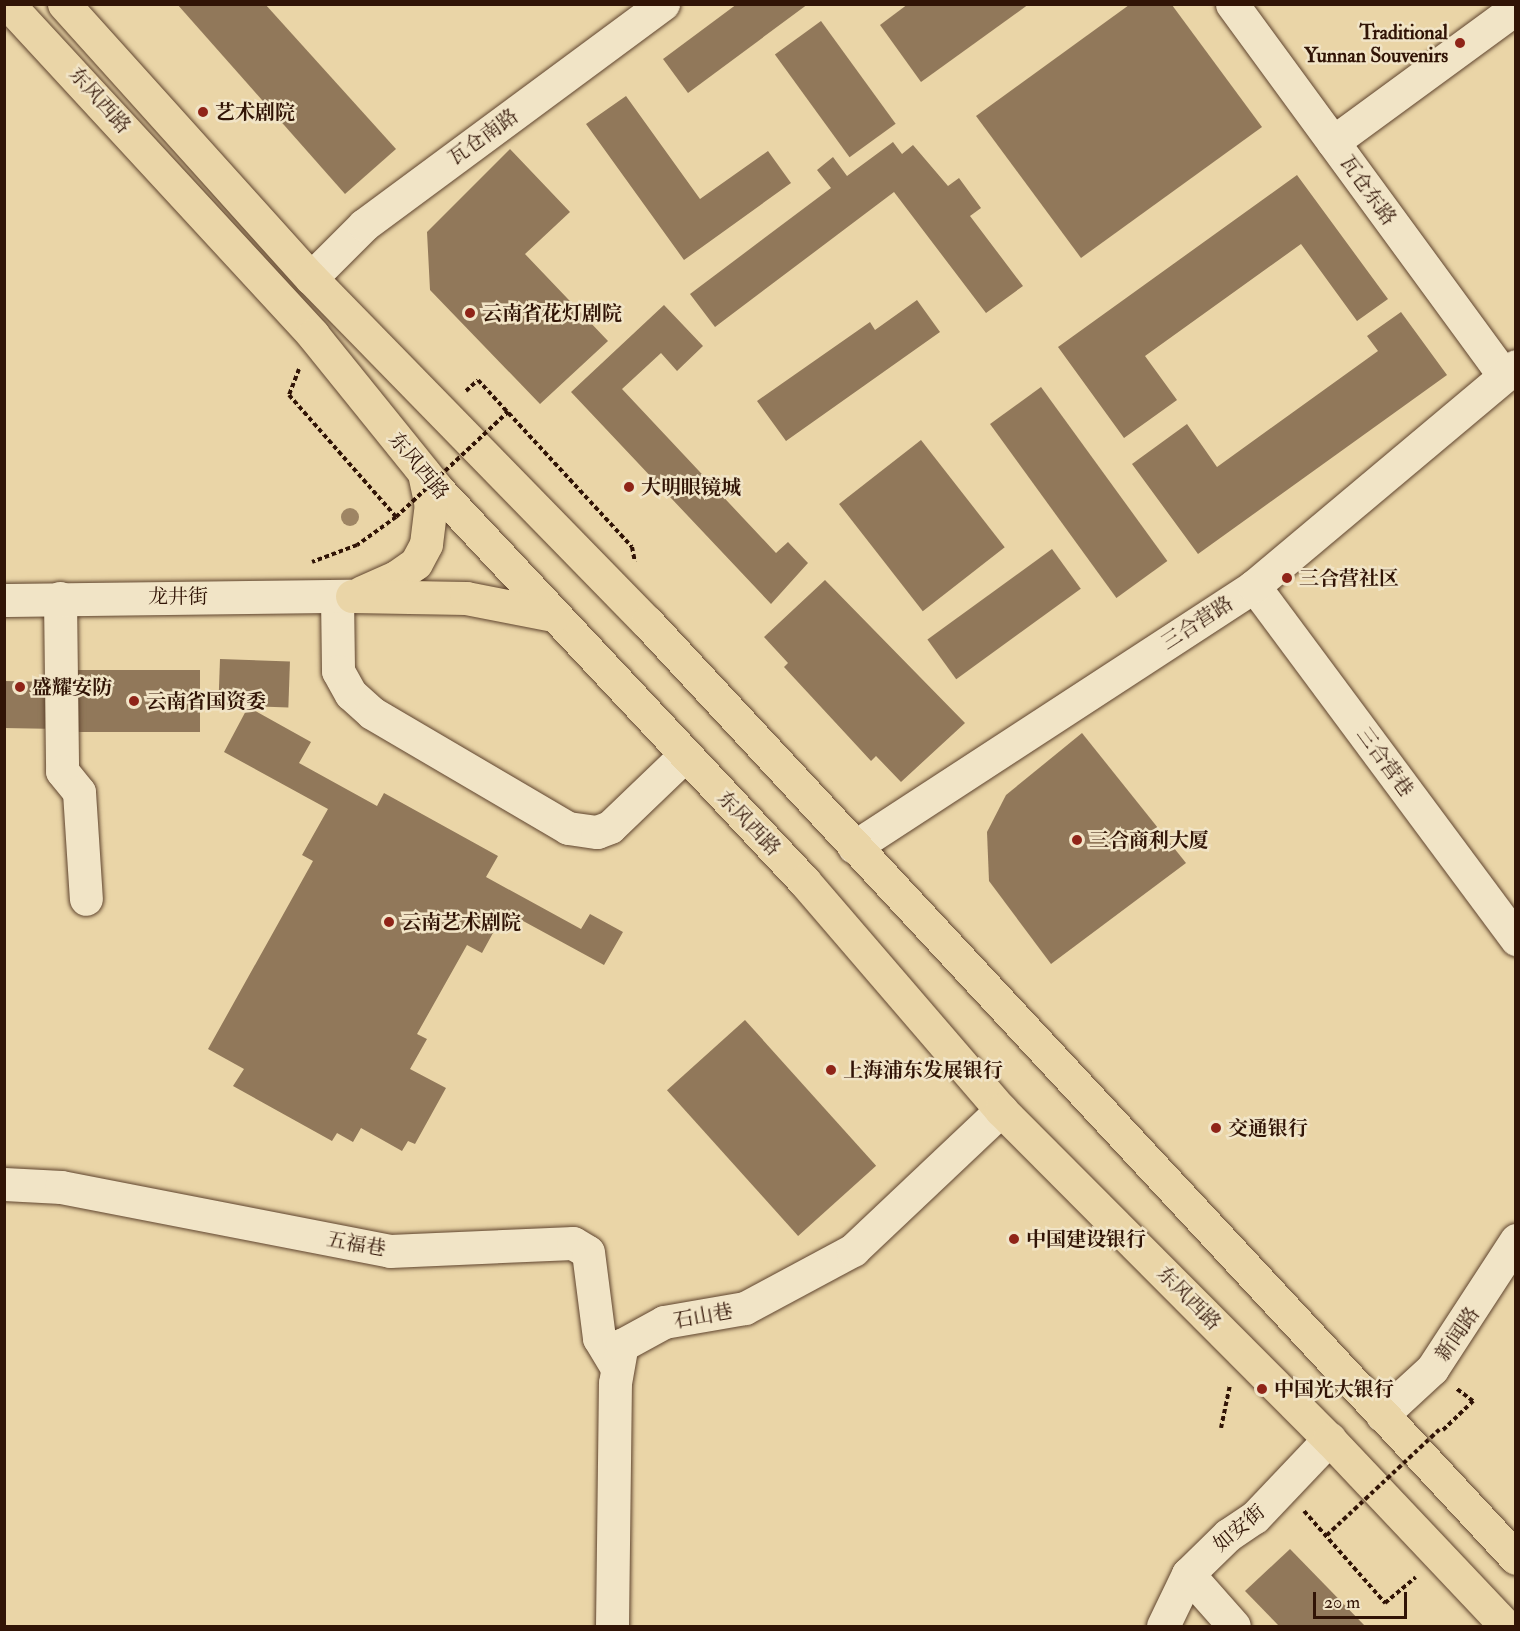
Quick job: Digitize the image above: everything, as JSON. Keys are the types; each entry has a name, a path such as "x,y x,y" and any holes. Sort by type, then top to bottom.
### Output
{"main road":[{"name":"东风西路","path":"8,4 314,335 424,472 553,615 804,881 1001,1110 1329,1438 1506,1626"},
{"name":"东风西路","path":"64,4 311,278 647,622 1515,1558"},
{"path":"344,597 416,562 430,523 424,472"},
{"path":"344,597 466,598 553,615"}],"street":[{"name":"瓦仓南路","path":"311,278 363,225 663,4"},
{"name":"瓦仓东路","path":"1232,4 1333,142 1510,370"},
{"path":"1333,142 1515,8"},
{"name":"三合营路","path":"854,847 1254,586 1510,370"},
{"name":"三合营巷","path":"1254,586 1515,939"},
{"path":"344,597 338,671 351,694 372,713 568,828 582,833 610,827 685,755"},
{"name":"龙井街","path":"4,600 344,597"},
{"path":"60,598 62,771 79,792 86,899"},
{"name":"石山巷","path":"612,1626 617,1368 622,1345 664,1322 745,1308 853,1250 1001,1110"},
{"name":"五福巷","path":"4,1184 61,1187 390,1251 573,1243 588,1252 599,1338 617,1368"},
{"name":"新闻路","path":"1382,1415 1438,1361 1515,1240"},
{"name":"如安街","path":"1163,1626 1188,1574 1228,1534 1255,1517 1329,1438"},
{"path":"1188,1574 1234,1626"}],"path":[{"path":"478,380 632,548"},
{"path":"289,395 396,517"},
{"path":"300,564 357,545 396,517 508,412"},
{"path":"1327,1535 1473,1401"},
{"path":"1312,1518 1385,1603"}],"building":[{"path":"177,4 265,4 396,149 345,194"},
{"path":"737,4 808,4 688,93 663,59"},
{"path":"908,4 1029,4 921,82 880,25"},
{"path":"1129,5 1172,5 1262,127 1081,258 976,116"},
{"path":"821,21 896,124 850,157 775,55"},
{"path":"626,96 700,199 768,151 791,183 684,260 586,124"},
{"path":"893,142 902,154 913,145 948,186 959,178 981,208 970,216 1023,286 986,313 894,192 715,327 690,294 831,188 817,170 833,157 847,176"},
{"path":"510,149 570,212 525,254 608,341 540,404 430,290 427,232"},
{"path":"1297,175 1388,299 1357,321 1301,244 1145,356 1177,400 1124,438 1058,347"},
{"path":"917,300 940,332 786,441 757,401 870,322 875,330"},
{"path":"664,305 703,346 677,371 661,353 622,389 776,553 788,542 808,563 771,604 571,392"},
{"path":"1401,312 1447,375 1198,554 1132,464 1187,424 1217,467 1378,351 1367,336"},
{"path":"1041,387 1167,561 1116,598 990,424"},
{"path":"921,440 1005,547 923,611 839,504"},
{"path":"1052,549 1081,589 956,679 927,640"},
{"path":"825,580 965,723 901,782 876,756 871,761 784,667 788,663 764,637"},
{"path":"220,659 290,661 288,707 218,705"},
{"name":"云南省国资委","path":"68,670 200,670 200,732 68,732"},
{"path":"4,681 46,682 45,729 4,728"},
{"name":"云南艺术剧院","path":"248,707 311,742 299,763 377,806 384,793 498,856 486,877 581,929 590,914 623,932 604,965 505,911 482,953 467,945 417,1034 427,1039 410,1069 446,1088 415,1144 408,1141 402,1151 361,1128 353,1142 337,1133 332,1141 233,1086 244,1069 208,1049 313,861 302,855 328,809 224,752"},
{"name":"三合商利大厦","path":"1082,733 1186,863 1051,964 989,881 987,832 1006,795"},
{"path":"745,1020 876,1166 798,1236 667,1090"},
{"path":"1290,1549 1365,1626 1279,1626 1245,1591"}],"place":[{"name":"Traditional Yunnan Souvenirs","path":"1460,43"},
{"name":"艺术剧院","path":"203,112"},
{"name":"云南省花灯剧院","path":"470,313"},
{"name":"大明眼镜城","path":"629,487"},
{"name":"三合营社区","path":"1287,578"},
{"name":"盛耀安防","path":"20,687"},
{"name":"云南省国资委","path":"134,701"},
{"name":"三合商利大厦","path":"1077,840"},
{"name":"云南艺术剧院","path":"389,922"},
{"name":"上海浦东发展银行","path":"831,1070"},
{"name":"交通银行","path":"1216,1128"},
{"name":"中国建设银行","path":"1014,1239"},
{"name":"中国光大银行","path":"1262,1389"}]}
